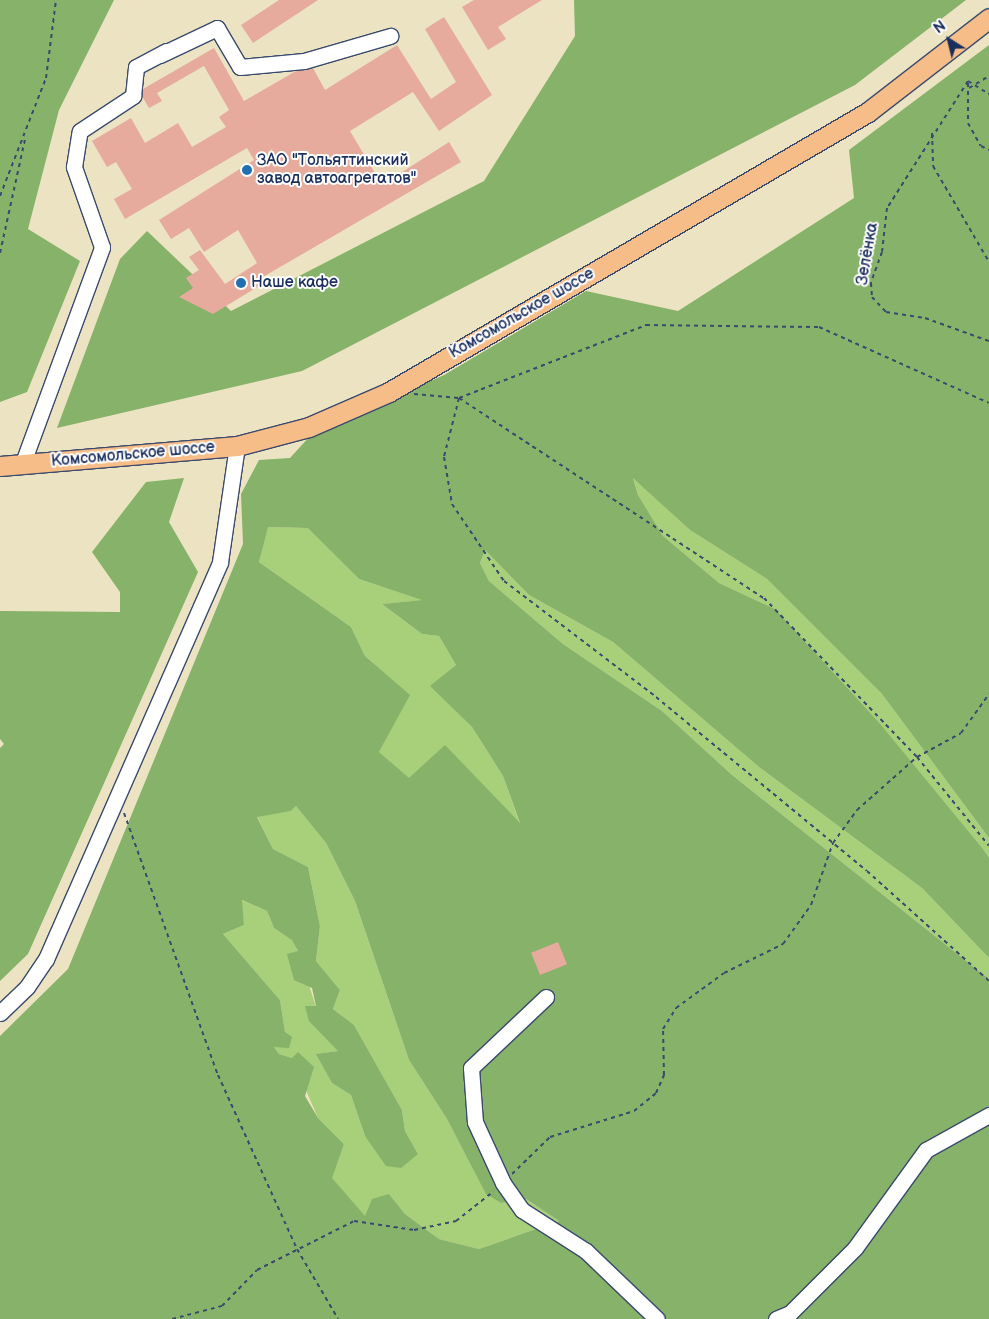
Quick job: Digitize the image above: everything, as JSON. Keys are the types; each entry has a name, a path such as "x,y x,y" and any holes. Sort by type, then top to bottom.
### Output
{"main road":[{"name":"Комсомольское шоссе","path":"0,466 237,446 309,427 389,392 868,112 989,18"}],"street":[{"path":"22,465 102,247 74,168 80,131 133,96 136,67 217,28 240,67 304,60 390,36"},
{"path":"0,1013 27,987 46,959 220,562 237,446"},
{"path":"546,997 471,1068 474,1122 503,1183 522,1210 586,1250 657,1319"},
{"path":"776,1319 790,1312 855,1248 926,1150 989,1115"}],"path":[{"path":"0,196 26,134 46,78 56,0"},
{"path":"963,92 973,84 989,76"},
{"path":"968,81 989,94"},
{"path":"968,81 968,123 980,146 989,150"},
{"name":"Зелёнка","path":"968,81 963,92 932,133 887,208 882,252 870,283 872,297 886,312 924,318 989,341"},
{"path":"932,133 933,166 989,262"},
{"path":"0,253 26,134"},
{"path":"389,392 459,398 646,325 820,327 989,403"},
{"path":"459,398 764,598 917,757 989,846"},
{"path":"459,398 444,457 452,504 504,581 656,697 833,843 989,981"},
{"path":"172,1319 222,1306 257,1270 297,1248 354,1222 414,1230 456,1221 503,1183 550,1137 634,1111 656,1093 664,1074 663,1029 676,1008 724,973 782,944 811,905 833,843 857,810 917,757 961,732 989,694"},
{"path":"118,796 218,1075 297,1248 338,1319"}],"green space":[{"path":"0,0 114,0 59,110 28,229 80,261 27,392 0,402"},
{"path":"574,0 966,0 855,85 302,371 57,428 120,259 147,231 231,311 484,181 575,36"},
{"path":"989,45 989,838 882,694 767,579 690,530 633,478 638,495 663,536 719,583 775,609 881,725 982,848 989,858 989,958 922,888 759,767 613,642 529,595 485,550 480,563 489,581 563,644 662,711 732,775 989,979 989,1319 0,1319 0,1036 68,969 243,544 241,494 259,460 290,458 311,435 444,375 586,291 678,311 854,198 849,150","holes":["268,527 308,528 359,579 422,600 382,604 422,634 439,636 456,665 430,686 472,727 503,776 520,823 445,745 409,778 379,752 410,695 365,656 351,627 259,562","296,806 326,843 355,901 409,1060 447,1119 486,1194 501,1203 526,1199 559,1221 479,1249 439,1239 405,1214 389,1194 372,1199 365,1216 332,1178 344,1144 318,1118 305,1096 314,1067 298,1052 292,1058 279,1054 274,1047 289,1048 292,1037 285,1032 280,1000 223,934 244,925 242,900 267,911 274,928 292,940 298,951 287,954 294,980 312,988 316,1006 305,1006 309,1021 338,1051 316,1054 332,1083 351,1095 365,1136 386,1166 401,1168 418,1154 405,1131 402,1110 354,1025 333,1009 340,990 316,961 320,926 308,867 273,849 257,817 291,811"]},
{"path":"633,477 690,530 767,579 882,694 989,838 989,858 775,609 719,583 663,536 638,495"},
{"path":"184,478 169,522 198,572 28,954 0,981 0,748 4,744 0,739 0,611 120,612 120,592 92,552 146,482"},
{"path":"267,527 309,528 359,579 423,600 382,604 422,634 439,636 456,665 431,686 472,727 503,776 520,824 408,778 379,752 409,695 365,656 351,627 259,562"},
{"path":"485,550 529,595 613,642 759,767 922,888 989,958 989,979 732,775 662,711 563,644 489,581 480,563"},
{"path":"296,806 326,843 355,901 409,1060 447,1119 486,1193 501,1203 526,1199 559,1221 479,1249 439,1239 405,1214 389,1194 365,1217 331,1178 344,1144 318,1118 292,1058 279,1054 274,1047 285,1032 280,1000 223,934 244,925 241,900 267,911 274,928 292,939 298,951 316,1007 338,1051 317,1054 332,1083 351,1095 365,1136 418,1154 405,1131 402,1110 354,1025 333,1009 340,990 316,961 320,926 308,867 273,849 257,816 291,811"}],"building":[{"path":"279,0 318,0 253,43 241,25"},
{"path":"474,0 542,0 498,27 506,39 488,50 462,7"},
{"name":"ЗАО \"Тольяттинский завод автоагрегатов\"","path":"444,17 492,95 439,131 413,92 350,131 382,185 449,142 461,162 256,281 259,286 213,314 179,297 193,288 186,278 199,270 189,257 200,250 225,284 257,263 238,230 204,252 189,228 171,239 159,220 254,160 247,148 125,219 114,199 132,189 116,162 107,167 92,141 131,118 145,143 178,123 192,147 226,127 219,117 229,110 204,66 157,93 162,101 149,108 142,96 143,89 214,48 244,101 296,71 313,68 325,90 397,45 431,99 456,82 425,29"},
{"path":"558,942 567,964 540,975 531,953"}],"place":[{"name":"ЗАО \"Тольяттинский завод автоагрегатов\"","path":"247,170"},
{"name":"Наше кафе","path":"241,283"}]}
